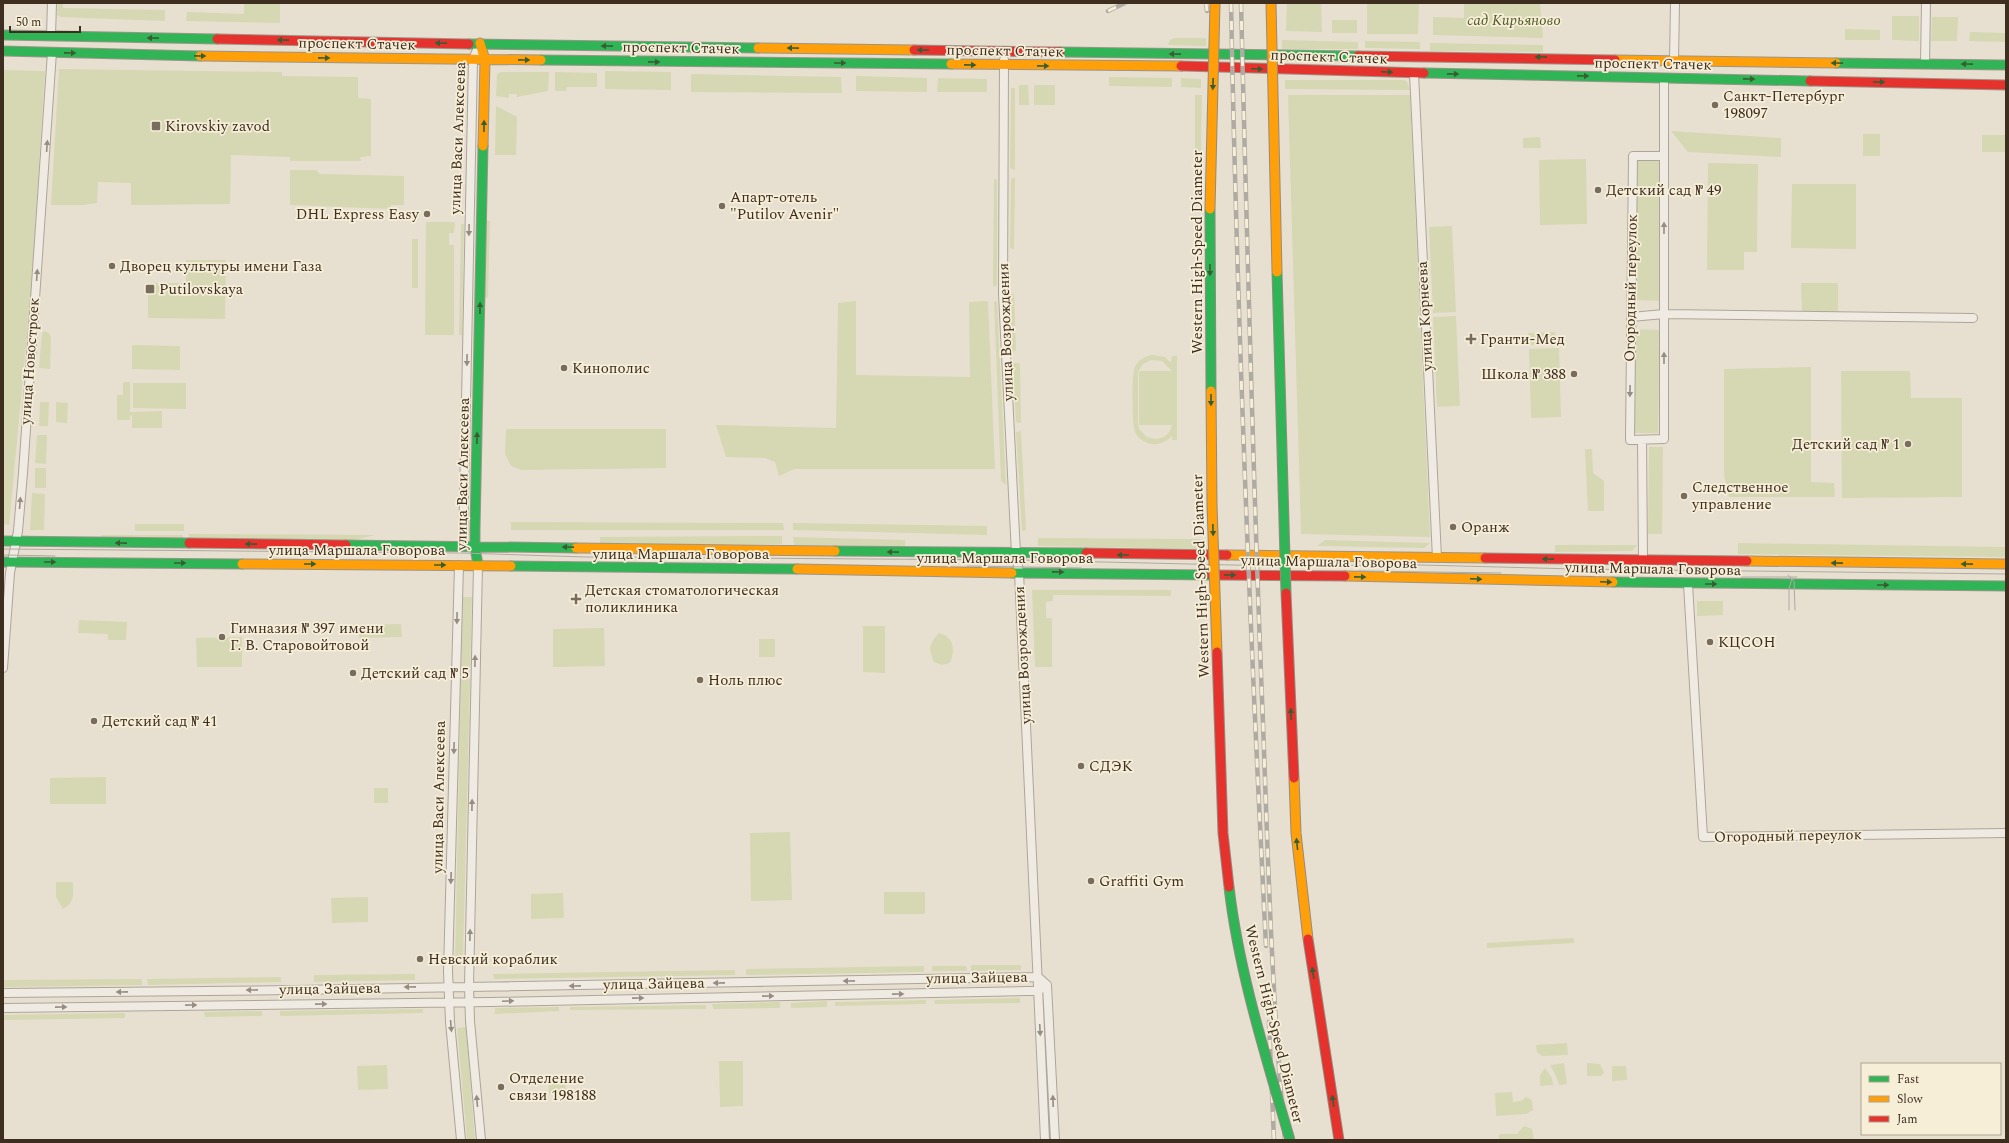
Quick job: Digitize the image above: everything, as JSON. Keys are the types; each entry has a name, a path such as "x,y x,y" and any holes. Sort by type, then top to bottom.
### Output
{"main road":[{"name":"Western High-Speed Diameter","path":"1215,3 1210,176 1212,489 1223,833 1233,922 1258,1030 1290,1140"},
{"path":"1271,3 1282,501 1296,833 1304,910 1338,1140"},
{"name":"проспект Стачек","path":"3,35 2006,65"},
{"name":"улица Васи Алексеева","path":"478,565 475,547 485,60 480,43"},
{"name":"проспект Стачек","path":"3,51 302,58 1178,66 1414,73 2006,85"},
{"name":"улица Маршала Говорова","path":"3,542 2006,564"},
{"name":"улица Васи Алексеева","path":"459,565 463,547"},
{"name":"улица Маршала Говорова","path":"7,562 478,565 1438,578 1688,584 2006,586"}],"street":[{"path":"51,35 52,3"},
{"path":"1674,60 1675,3"},
{"path":"1925,64 1926,3"},
{"name":"улица Васи Алексеева","path":"463,547 473,59 480,43"},
{"name":"улица Возрождения","path":"1004,51 1003,294 1016,554 1019,572 1045,1140"},
{"name":"улица Новостроек","path":"3,668 7,562 16,541 23,473 52,52"},
{"name":"улица Корнеева","path":"1414,73 1437,558"},
{"name":"Огородный переулок","path":"1664,78 1664,156 1664,440 1630,440 1633,156 1664,156"},
{"path":"1631,317 1664,314 1972,318"},
{"path":"1642,440 1643,560"},
{"name":"улица Васи Алексеева","path":"459,565 449,1002 461,1140"},
{"name":"улица Васи Алексеева","path":"478,565 469,1002 481,1140"},
{"name":"Огородный переулок","path":"1688,584 1703,837 2006,833"},
{"name":"улица Зайцева","path":"3,993 1038,977 1047,985 1038,991 469,1002 3,1008"},
{"path":"1047,985 1055,1140"}],"green space":[{"path":"58,3 63,3 63,8 165,10 165,21 61,17 57,15"},
{"path":"244,3 280,3 280,23 186,21 187,12 244,14"},
{"path":"1287,3 1321,3 1322,32 1286,31"},
{"path":"1367,3 1419,3 1418,34 1367,34"},
{"name":"сад Кирьяново","path":"1464,3 1540,3 1543,38 1433,35 1433,17 1464,18"},
{"path":"1892,16 1919,16 1919,41 1892,40"},
{"path":"1932,17 1958,17 1957,41 1931,41"},
{"path":"1332,20 1357,20 1357,33 1332,33"},
{"path":"1845,29 1880,30 1880,40 1845,40"},
{"path":"1970,32 2006,33 2006,42 1969,41"},
{"path":"1174,38 1206,38 1206,46 1168,45 1170,40"},
{"path":"1282,40 1358,42 1358,49 1282,49"},
{"path":"1365,41 1420,42 1420,49 1365,48"},
{"path":"1430,43 1543,45 1543,52 1430,51"},
{"path":"59,69 282,72 282,76 358,77 358,98 371,99 371,156 360,157 361,161 290,161 290,157 231,155 230,204 131,205 131,183 98,182 97,203 84,205 51,205"},
{"path":"3,70 45,71 31,293 9,525 5,524 3,529"},
{"path":"605,71 671,72 671,90 605,89"},
{"path":"501,72 549,72 548,91 517,97 517,94 509,94 509,98 496,96 497,74"},
{"path":"555,72 597,73 597,87 567,87 566,91 555,91"},
{"path":"691,74 841,77 842,93 691,92"},
{"path":"856,76 927,78 927,92 856,91"},
{"path":"1109,77 1172,78 1172,87 1109,86"},
{"path":"938,78 987,79 987,92 937,92"},
{"path":"1181,78 1201,79 1201,88 1181,87"},
{"path":"1285,80 1404,80 1407,82 1410,90 1285,89"},
{"path":"1019,85 1028,85 1029,105 1019,105"},
{"path":"1034,85 1055,85 1055,105 1034,105"},
{"path":"1011,88 1015,88 1015,170 1010,168"},
{"path":"1195,95 1202,95 1200,191 1195,191"},
{"path":"1288,95 1410,95 1430,537 1301,534"},
{"path":"496,106 517,117 516,155 495,155"},
{"path":"1671,131 1781,138 1781,157 1688,152"},
{"path":"1863,134 1880,134 1880,156 1863,156"},
{"path":"1982,135 2006,135 2006,152 1982,152"},
{"path":"1540,137 1541,148 1523,148 1523,138"},
{"path":"1586,159 1587,224 1540,225 1539,160"},
{"path":"1636,161 1661,161 1660,301 1635,300"},
{"path":"1708,163 1758,164 1757,252 1744,252 1744,270 1707,270"},
{"path":"290,170 316,170 320,174 404,176 404,205 391,205 391,209 290,205"},
{"path":"1015,177 1014,249 1010,248 1011,179"},
{"path":"994,179 997,179 997,285 993,287"},
{"path":"1792,184 1856,184 1856,249 1791,248"},
{"path":"486,220 490,221 488,298 484,297"},
{"path":"426,222 455,222 454,233 449,233 449,245 454,245 454,335 425,335"},
{"path":"461,224 464,224 462,335 459,335"},
{"path":"1452,226 1456,312 1433,313 1429,227"},
{"path":"412,239 418,239 418,288 412,288"},
{"path":"186,260 226,260 225,319 148,318 148,283 186,283"},
{"path":"1801,283 1838,283 1838,312 1802,312"},
{"path":"1010,294 1014,294 1016,350 1012,353"},
{"path":"856,301 856,375 970,377 969,302 988,301 995,469 794,469 779,476 775,462 765,458 726,457 716,425 836,428 838,303"},
{"path":"994,301 997,302 1006,485 1001,481"},
{"path":"1456,316 1460,406 1437,407 1433,317"},
{"path":"1634,329 1660,330 1658,433 1633,433"},
{"path":"45,331 49,333 51,337 50,369 39,368 42,333"},
{"path":"1555,332 1555,345 1528,345 1528,333"},
{"path":"132,345 180,346 180,370 132,369"},
{"path":"1559,348 1561,417 1531,418 1529,349"},
{"path":"1149,356 1165,357 1171,363 1172,356 1177,356 1177,440 1172,440 1172,436 1168,440 1158,444 1152,444 1142,440 1135,432 1132,400 1134,372 1138,362","holes":["1151,360 1162,361 1172,371 1139,371 1139,425 1172,425 1166,436 1155,439 1147,437 1139,429 1138,372 1143,364"]},
{"path":"1013,363 1020,364 1021,423 1016,422"},
{"path":"1811,367 1811,482 1834,483 1835,497 1729,497 1724,475 1724,369"},
{"name":"Детский сад № 1","path":"1841,371 1910,371 1911,398 1962,398 1962,497 1842,498"},
{"path":"123,382 130,382 130,412 162,411 162,428 132,428 132,415 130,416 130,420 117,420 117,395 123,395"},
{"path":"133,383 186,383 186,409 133,408"},
{"path":"40,402 49,402 48,426 39,426"},
{"path":"56,402 68,403 67,423 56,422"},
{"path":"506,429 666,429 666,468 521,470 511,466 505,454"},
{"path":"1021,431 1026,530 1022,531 1016,432"},
{"path":"37,435 47,435 46,464 35,463"},
{"path":"1649,447 1663,447 1662,534 1648,534"},
{"path":"1585,449 1592,449 1593,473 1604,481 1604,511 1588,511"},
{"path":"35,468 46,468 46,488 35,488"},
{"path":"32,493 45,494 44,530 30,530"},
{"path":"511,522 783,523 784,530 511,530"},
{"path":"793,523 987,526 987,535 793,530"},
{"path":"135,524 184,524 184,531 135,531"},
{"path":"188,534 376,535 354,540 191,538"},
{"path":"101,535 183,535 183,540 101,539"},
{"path":"782,536 782,544 600,544 600,537"},
{"path":"793,537 905,540 905,546 794,545"},
{"path":"1038,538 1200,539 1200,549 1038,546"},
{"path":"1325,540 1430,543 1424,548 1317,546"},
{"path":"1738,543 2006,547 2006,557 1738,554"},
{"path":"1555,545 1637,545 1632,551 1555,552"},
{"path":"1032,590 1171,590 1171,596 1053,595 1053,601 1046,602 1046,618 1052,618 1052,667 1035,667"},
{"path":"463,597 472,597 470,673 461,673"},
{"path":"1697,601 1723,601 1723,615 1697,616"},
{"path":"79,620 127,622 126,640 108,640 108,634 78,633"},
{"path":"401,624 402,637 359,638 359,625"},
{"path":"863,626 885,626 885,673 863,672"},
{"path":"604,628 605,666 553,667 553,629"},
{"path":"939,633 951,641 953,649 950,663 942,665 934,662 930,650 931,643"},
{"path":"242,637 242,667 197,667 196,638"},
{"path":"759,639 775,639 775,657 759,657"},
{"path":"461,678 470,679 463,960 455,959"},
{"path":"106,777 106,804 50,804 50,778"},
{"path":"374,788 388,788 388,803 374,803"},
{"path":"790,832 792,900 751,901 750,833"},
{"path":"56,882 73,882 73,894 70,904 63,909 56,897"},
{"path":"884,892 925,892 925,914 884,914"},
{"path":"563,893 564,918 531,919 531,894"},
{"path":"368,897 368,922 332,923 331,898"},
{"path":"1574,938 1574,943 1487,948 1487,943"},
{"path":"971,965 1021,965 1021,970 971,971"},
{"path":"924,966 924,972 746,975 746,969"},
{"path":"932,966 966,966 967,971 932,971"},
{"path":"735,970 735,975 494,979 493,974"},
{"path":"415,974 415,980 314,982 314,975"},
{"path":"281,977 281,982 148,985 147,979"},
{"path":"142,979 142,985 3,987 3,980"},
{"path":"1020,998 1020,1003 935,1004 934,1000"},
{"path":"926,1000 926,1004 835,1006 835,1002"},
{"path":"827,1001 827,1007 791,1008 791,1003"},
{"path":"780,1002 780,1008 713,1009 712,1004"},
{"path":"706,1005 706,1009 570,1010 570,1007"},
{"path":"559,1007 559,1011 495,1014 495,1008"},
{"path":"423,1009 423,1013 280,1016 280,1011"},
{"path":"262,1011 262,1016 205,1017 204,1012"},
{"path":"125,1013 125,1018 3,1020 3,1015"},
{"path":"466,1027 475,1140 467,1140 457,1028"},
{"path":"1567,1043 1568,1055 1542,1056 1537,1052 1536,1045"},
{"path":"719,1061 743,1061 743,1106 720,1107"},
{"path":"1564,1063 1567,1084 1559,1085 1550,1065"},
{"path":"1587,1063 1600,1064 1604,1073 1601,1076 1587,1076"},
{"path":"387,1065 388,1089 358,1090 357,1066"},
{"path":"1612,1066 1626,1066 1627,1080 1612,1081"},
{"path":"1545,1068 1552,1078 1553,1085 1540,1086 1540,1075"},
{"path":"565,1076 566,1093 549,1094 548,1077"},
{"path":"1512,1092 1513,1102 1521,1101 1526,1097 1532,1100 1533,1110 1526,1114 1496,1116 1495,1093"},
{"path":"1524,1126 1532,1129 1534,1140 1499,1140 1499,1134 1517,1134"}],"tram line":[{"path":"3,549 462,553 585,557 1017,560 1276,566 1421,565 1576,569 2006,574"},
{"path":"3,555 55,556"},
{"path":"967,566 1081,568"},
{"path":"1359,571 1501,573"},
{"path":"1788,575 1794,581 1795,610"},
{"path":"1741,577 1797,577"},
{"path":"1789,610 1789,589 1792,578"}],"railway":[{"path":"1108,11 1125,3"},
{"path":"1206,3 1207,11"},
{"path":"1231,3 1245,475 1266,946"},
{"path":"1241,3 1259,633 1274,984 1285,1140"},
{"path":"1269,1022 1274,1140"}],"traffic: fast":[{"path":"3,35 217,39"},
{"path":"469,44 758,48"},
{"path":"3,51 200,56"},
{"path":"1060,52 1358,56"},
{"path":"541,60 951,64"},
{"path":"1836,63 2006,65"},
{"path":"1424,73 1810,81"},
{"path":"478,565 475,547 475,530 483,146"},
{"path":"1210,209 1211,391"},
{"path":"1277,272 1286,593"},
{"path":"3,541 189,543"},
{"path":"346,545 576,548"},
{"path":"835,551 1086,553"},
{"path":"3,562 242,564"},
{"path":"511,566 797,569"},
{"path":"1012,573 1211,575"},
{"path":"1613,582 2006,586"},
{"path":"1229,887 1239,951 1246,983 1290,1140"}],"traffic: slow":[{"path":"1210,209 1215,3"},
{"path":"1271,3 1277,272"},
{"path":"480,43 485,60 483,146"},
{"path":"758,48 914,50"},
{"path":"200,56 541,60"},
{"path":"1615,60 1836,63"},
{"path":"951,64 1181,66"},
{"path":"1211,391 1212,505 1217,652"},
{"path":"576,548 835,551"},
{"path":"1227,555 1485,558"},
{"path":"1747,561 2006,564"},
{"path":"242,564 511,566"},
{"path":"797,569 1012,573"},
{"path":"1345,576 1613,582"},
{"path":"1294,778 1296,833 1308,939"}],"traffic: jam":[{"path":"217,39 469,44"},
{"path":"914,50 1060,52"},
{"path":"1358,56 1615,60"},
{"path":"1181,66 1424,73"},
{"path":"1810,81 2006,85"},
{"path":"189,543 346,545"},
{"path":"1086,553 1227,555"},
{"path":"1485,558 1747,561"},
{"path":"1211,575 1345,576"},
{"path":"1286,593 1294,778"},
{"path":"1217,652 1223,833 1229,887"},
{"path":"1308,939 1339,1140"}],"place":[{"name":"Санкт-Петербург 198097","path":"1715,105"},
{"name":"Kirovskiy zavod","path":"156,126"},
{"name":"Детский сад № 49","path":"1598,190"},
{"name":"Апарт-отель \"Putilov Avenir\"","path":"722,206"},
{"name":"DHL Express Easy","path":"427,214"},
{"name":"Дворец культуры имени Газа","path":"112,266"},
{"name":"Putilovskaya","path":"150,289"},
{"name":"Гранти-Мед","path":"1471,339"},
{"name":"Кинополис","path":"564,368"},
{"name":"Школа № 388","path":"1574,374"},
{"name":"Детский сад № 1","path":"1908,444"},
{"name":"Следственное управление","path":"1684,496"},
{"name":"Оранж","path":"1453,527"},
{"name":"Детская стоматологическая поликлиника","path":"576,599"},
{"name":"Гимназия № 397 имени Г. В. Старовойтовой","path":"222,637"},
{"name":"КЦСОН","path":"1710,642"},
{"name":"Детский сад № 5","path":"353,673"},
{"name":"Ноль плюс","path":"700,680"},
{"name":"Детский сад № 41","path":"94,721"},
{"name":"СДЭК","path":"1081,766"},
{"name":"Graffiti Gym","path":"1091,881"},
{"name":"Невский кораблик","path":"420,959"},
{"name":"Отделение связи 198188","path":"501,1087"}]}
